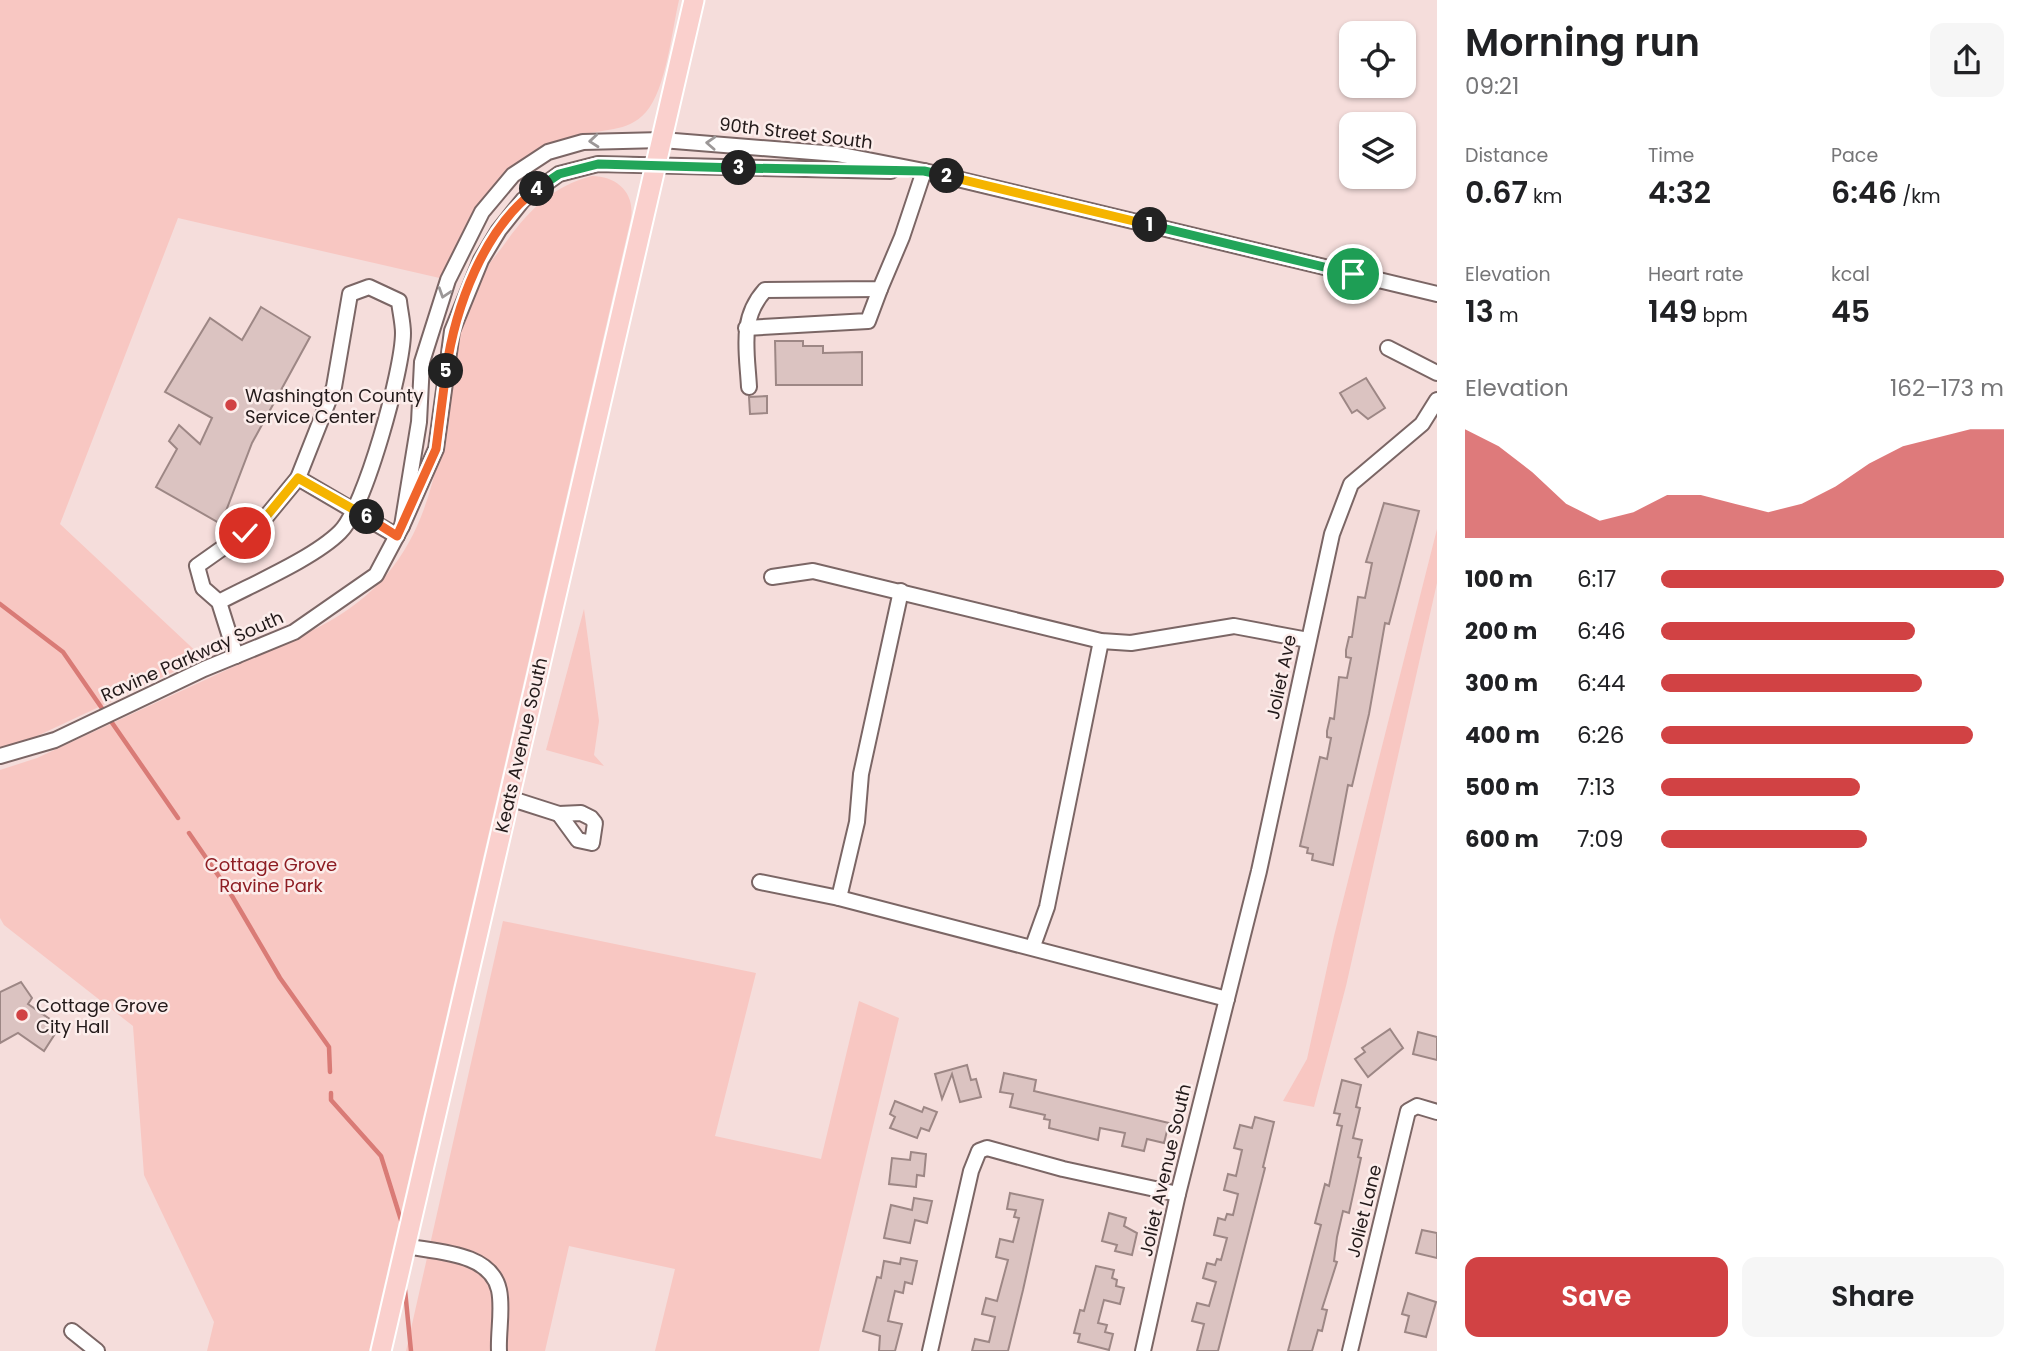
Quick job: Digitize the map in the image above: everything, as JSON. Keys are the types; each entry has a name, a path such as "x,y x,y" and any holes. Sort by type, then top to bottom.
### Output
{"main road":[{"name":"Keats Avenue South","path":"381,1351 694,0"}],"street":[{"name":"90th Street South","path":"662,140 837,154 924,171 1437,293"},
{"name":"Ravine Parkway South","path":"400,531 419,422 422,362 448,281 482,212 513,175 548,152 583,142 662,140"},
{"name":"Ravine Parkway South","path":"0,757 55,740 294,632 376,575 400,531 436,449 452,331 481,260 499,230 523,200 559,174 598,164 656,165"},
{"name":"90th Street South","path":"656,165 820,171 924,171"},
{"path":"746,328 868,321 924,171"},
{"path":"219,602 284,568 342,531 385,425 403,334 399,301 369,287 350,294 334,387 298,478 265,518 197,566 203,588 219,602 236,656"},
{"path":"748,387 746,328 752,305 765,290 880,289"},
{"path":"1388,348 1437,373"},
{"name":"Joliet Ave","path":"1227,999 1259,870 1332,534 1351,484 1422,424 1437,400"},
{"path":"298,478 353,509 400,531"},
{"path":"772,578 813,571 1101,641 1131,643 1234,626 1308,640"},
{"path":"839,898 857,822 861,774 901,591"},
{"path":"1032,946 1047,907 1101,641"},
{"path":"509,798 559,814"},
{"path":"760,882 839,898 1032,946 1227,999"},
{"name":"Joliet Avenue South","path":"1143,1351 1178,1194 1227,999"},
{"name":"Joliet Lane","path":"1350,1351 1408,1111 1417,1106 1437,1112"},
{"path":"930,1351 971,1171 979,1151 987,1148 1062,1169 1178,1194"},
{"path":"405,1246 470,1258 488,1271 499,1289 499,1351"},
{"path":"72,1331 97,1351"}],"green space":[{"path":"0,0 679,0 659,89 646,112 631,124 587,134 549,149 507,176 480,208 444,279 178,218 60,524 203,658 35,737 0,748"},
{"name":"Cottage Grove Ravine Park","path":"592,176 609,179 622,188 630,201 631,218 369,1351 207,1351 214,1322 144,1175 133,1026 4,925 0,918 0,770 37,758 319,627 354,605 382,580 403,552 419,522 431,489 446,416 459,330 475,285 533,210 565,186"},
{"path":"1437,529 1437,583 1346,986 1314,1107 1283,1101 1307,1059 1334,936"},
{"path":"584,609 599,721 594,755 604,766 546,750"},
{"path":"503,921 756,973 715,1136 821,1159 859,1001 899,1018 819,1351 655,1351 675,1269 569,1246 545,1351 406,1351"}],"building":[{"name":"Washington County Service Center","path":"261,307 310,337 252,443 221,524 156,487 177,449 169,441 179,425 200,444 212,418 165,392 210,318 242,340"},
{"path":"775,341 803,341 803,346 823,346 823,353 862,352 862,385 776,385"},
{"path":"1366,378 1385,408 1368,419 1357,410 1352,413 1340,393"},
{"path":"767,396 767,413 750,414 749,397"},
{"path":"1384,503 1419,511 1389,624 1385,623 1369,714 1352,786 1348,785 1333,865 1312,860 1313,854 1307,853 1308,848 1300,846 1320,757 1327,759 1331,738 1327,737 1327,731 1330,718 1334,719 1339,677 1347,678 1351,658 1346,657 1346,650 1349,637 1352,637 1358,597 1365,598 1372,563 1366,562"},
{"name":"Cottage Grove City Hall","path":"21,982 32,998 28,1004 60,1026 44,1051 18,1033 0,1043 0,992"},
{"path":"1390,1029 1403,1048 1368,1077 1355,1059 1365,1052 1362,1048"},
{"path":"1418,1032 1437,1037 1437,1060 1413,1054"},
{"path":"967,1065 971,1080 976,1079 981,1097 960,1102 952,1074 942,1099 935,1074"},
{"path":"1004,1073 1036,1080 1034,1091 1169,1123 1164,1143 1147,1139 1144,1151 1122,1146 1125,1133 1100,1128 1098,1140 1049,1128 1050,1120 1044,1119 1045,1115 1010,1107 1013,1094 1000,1092"},
{"path":"1342,1080 1361,1085 1356,1107 1360,1108 1353,1138 1362,1140 1358,1157 1361,1158 1349,1213 1343,1211 1337,1237 1334,1261 1337,1262 1322,1309 1327,1310 1322,1331 1318,1330 1312,1351 1288,1351 1321,1225 1315,1223 1325,1184 1329,1186 1342,1126 1337,1125 1340,1114 1334,1113"},
{"path":"895,1101 922,1112 924,1107 937,1112 929,1131 921,1128 917,1138 890,1128 895,1117 890,1114"},
{"path":"1255,1117 1274,1122 1263,1167 1265,1168 1218,1351 1197,1351 1204,1324 1192,1321 1197,1303 1209,1306 1216,1282 1203,1278 1207,1263 1215,1265 1217,1259 1221,1260 1227,1238 1214,1235 1218,1218 1225,1220 1227,1214 1233,1215 1238,1194 1224,1190 1228,1174 1236,1176 1242,1150 1234,1148 1240,1125 1252,1128"},
{"path":"911,1152 926,1154 924,1176 917,1175 916,1187 889,1184 892,1158 910,1160"},
{"path":"1010,1193 1043,1200 1023,1290 1008,1351 972,1351 975,1339 989,1342 995,1317 982,1314 986,1298 997,1301 1008,1260 996,1257 1000,1239 1013,1242 1019,1218 1014,1217 1016,1210 1007,1209"},
{"path":"914,1198 932,1201 927,1223 915,1220 910,1243 884,1238 891,1205 912,1210"},
{"path":"1109,1213 1126,1218 1124,1226 1137,1233 1132,1255 1115,1251 1117,1245 1102,1241"},
{"path":"1422,1230 1437,1233 1437,1258 1416,1253"},
{"path":"901,1258 917,1261 912,1284 905,1282 903,1293 895,1291 888,1321 902,1324 895,1351 879,1351 880,1336 863,1331 877,1277 881,1278 884,1261 900,1264"},
{"path":"1096,1266 1114,1270 1112,1278 1117,1280 1116,1286 1124,1288 1120,1304 1104,1300 1098,1323 1107,1325 1105,1332 1113,1334 1109,1350 1078,1342 1080,1334 1074,1333 1080,1310 1084,1311"},
{"path":"1408,1293 1436,1302 1426,1337 1405,1332 1409,1316 1402,1314"}],"waterway":[{"path":"0,604 63,652 178,818"},
{"path":"189,833 229,891 280,978 329,1047 330,1072"},
{"path":"331,1093 331,1100 381,1156 401,1220"},
{"path":"405,1290 411,1351"}],"place":[{"name":"Washington County Service Center","path":"231,405"},
{"name":"Cottage Grove City Hall","path":"22,1015"}],"route":[{"path":"245,533 265,518 298,478 397,536 436,449 452,331 481,260 499,230 523,200 559,174 598,164 820,171 924,171 1353,274"}]}
